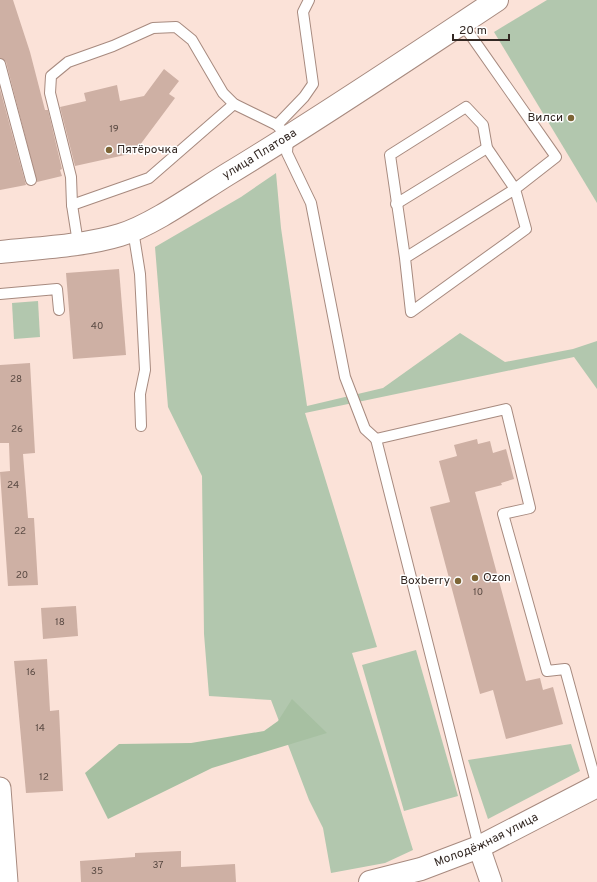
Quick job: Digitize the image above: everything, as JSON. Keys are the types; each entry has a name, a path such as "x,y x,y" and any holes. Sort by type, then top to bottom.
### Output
{"street":[{"name":"улица Платова","path":"0,252 78,243 119,235 133,230 163,214 283,131 462,23 497,0"},
{"name":"Молодёжная улица","path":"370,882 421,868 479,846 597,786"},
{"path":"0,788 7,882"},
{"path":"479,846 492,882"}],"lane":[{"path":"309,0 303,12 313,84 283,131 287,153 311,203 346,377 365,429 376,439 479,846"},
{"path":"405,258 515,189 556,157 462,23"},
{"path":"78,243 72,205 71,177 50,94 51,76 68,62 113,46 153,28 176,27 192,40 223,94 234,104 283,131"},
{"path":"0,64 31,180"},
{"path":"72,205 149,178 234,104"},
{"path":"466,107 483,125 487,148 515,189 526,229 412,312 390,155 466,107"},
{"path":"396,204 487,148"},
{"path":"133,230 140,274 145,370 140,394 141,426"},
{"path":"0,294 57,289 59,310"},
{"path":"376,439 506,410 530,508 503,514 547,671 565,669 597,786"}],"green space":[{"name":"Вилси","path":"547,0 597,0 597,203 494,32"},
{"path":"276,173 281,228 307,406 383,388 460,333 505,362 573,349 597,341 597,389 574,357 305,413 377,647 352,653 413,850 385,863 331,873 323,828 309,800 271,700 209,696 204,634 202,476 168,407 155,247 241,197"},
{"path":"38,301 40,337 14,339 12,303"},
{"path":"416,650 458,796 404,811 362,665"},
{"path":"292,699 327,733 212,768 108,819 85,773 119,744 191,743 264,731 278,721"},
{"path":"571,744 580,771 488,819 468,760"}],"building":[{"path":"0,0 13,0 30,52 45,110 48,110 62,169 60,170 62,176 37,182 6,62 0,58"},
{"path":"164,69 179,81 169,94 175,98 134,153 75,166 60,107 86,101 84,93 117,85 120,101 144,96"},
{"path":"0,89 26,185 0,190"},
{"path":"119,269 126,355 73,359 66,273"},
{"path":"30,363 35,453 23,454 28,518 34,518 38,585 8,586 0,472 10,471 9,443 0,443 0,365"},
{"path":"477,439 478,444 490,441 493,453 506,449 514,479 501,483 502,485 475,492 526,681 540,678 543,690 553,687 563,724 506,739 493,690 480,694 430,507 450,502 439,461 457,456 454,445"},
{"path":"76,606 78,636 43,639 41,608"},
{"path":"47,659 50,711 59,710 63,791 26,793 14,661"},
{"path":"181,851 181,867 235,864 236,882 81,882 80,861 135,857 135,853"}],"place":[{"name":"Вилси","path":"571,118"},
{"name":"Пятёрочка","path":"109,150"},
{"name":"Ozon","path":"475,578"},
{"name":"Boxberry","path":"458,581"}]}
